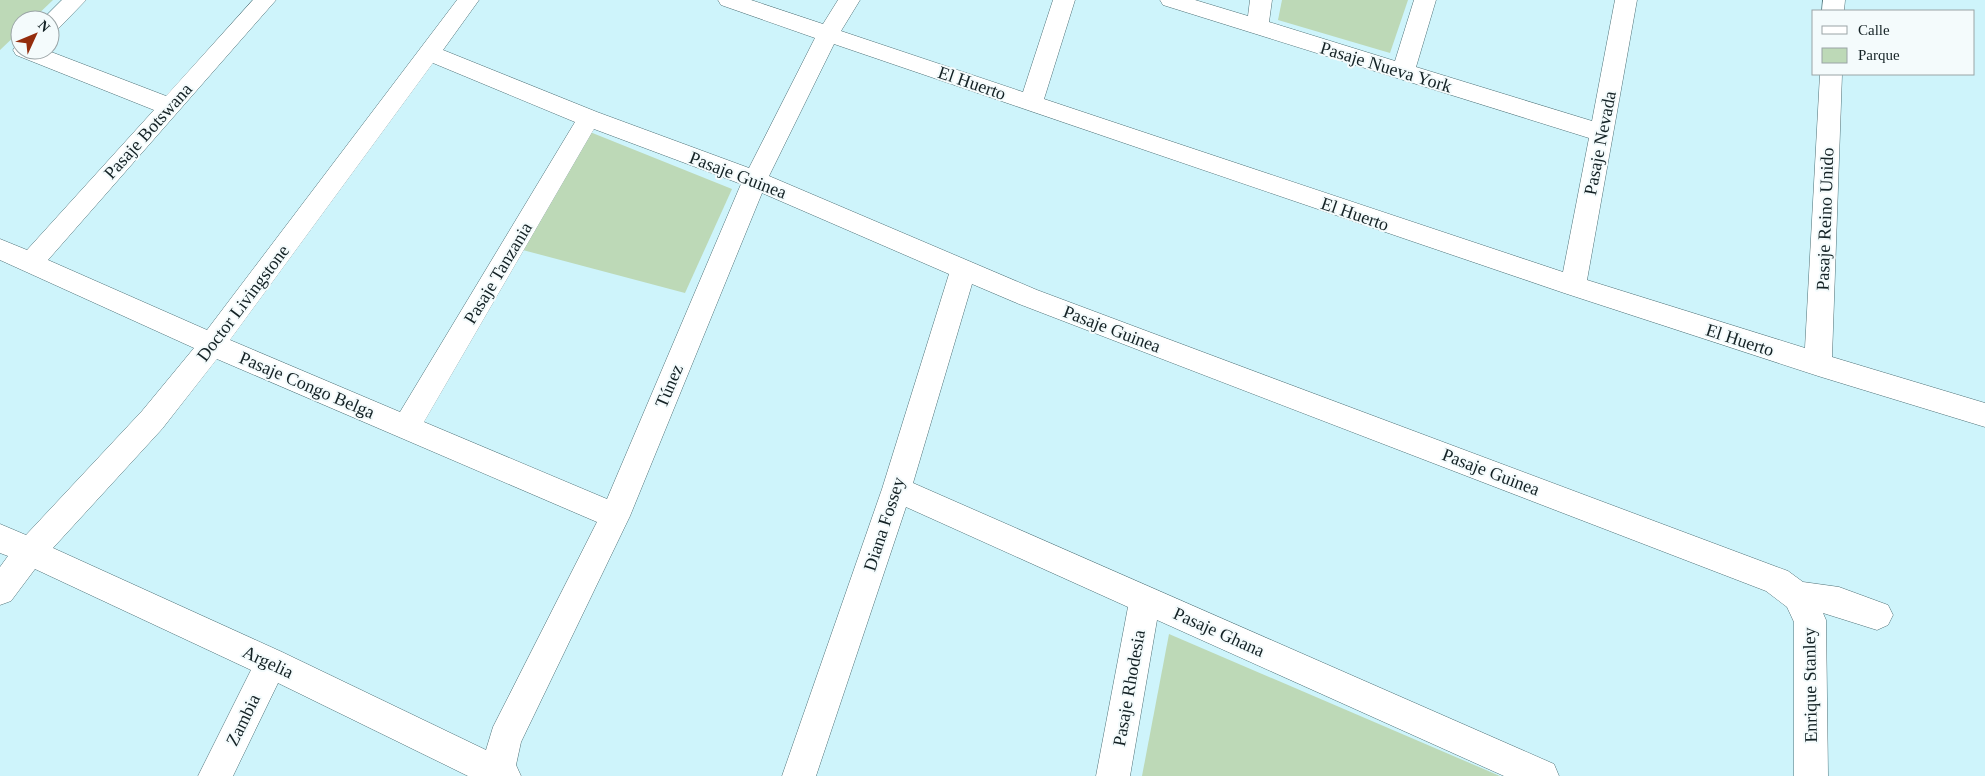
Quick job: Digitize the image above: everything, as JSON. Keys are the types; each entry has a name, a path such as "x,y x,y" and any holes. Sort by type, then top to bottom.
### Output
{"street":[{"path":"60,14 75,0"},
{"name":"Pasaje Botswana","path":"30,262 265,0"},
{"name":"Doctor Livingstone","path":"0,591 30,552 152,420 213,345 468,0"},
{"name":"El Huerto","path":"729,0 1473,254 1818,365 1985,415"},
{"name":"Túnez","path":"499,775 505,739 615,516 755,180 828,34 849,0"},
{"path":"1031,103 1064,0"},
{"name":"Pasaje Nueva York","path":"1171,0 1602,133"},
{"path":"1257,27 1261,0"},
{"path":"1403,72 1425,0"},
{"name":"Pasaje Nevada","path":"1573,286 1626,0"},
{"name":"Pasaje Guinea","path":"429,53 589,118 755,180 1046,304 1765,576 1777,581 1798,597"},
{"path":"49,60 170,108"},
{"name":"Pasaje Reino Unido","path":"1818,365 1831,75"},
{"name":"Pasaje Tanzania","path":"406,427 589,118"},
{"name":"Pasaje Congo Belga","path":"0,249 213,345 615,516"},
{"name":"Diana Fossey","path":"800,776 897,489 964,270"},
{"name":"Pasaje Ghana","path":"897,489 1542,776"},
{"name":"Argelia","path":"0,538 271,663 499,775"},
{"path":"1798,597 1824,598 1847,603 1877,615"},
{"name":"Enrique Stanley","path":"1798,597 1810,620 1811,776"},
{"name":"Pasaje Rhodesia","path":"1113,776 1145,599"},
{"name":"Zambia","path":"215,776 271,663"}],"green space":[{"path":"0,0 53,0 42,10 10,10 10,40 0,50"},
{"path":"1282,0 1408,0 1390,53 1278,20"},
{"path":"585,130 732,189 685,293 519,249"},
{"path":"1169,634 1500,776 1142,776"}]}
